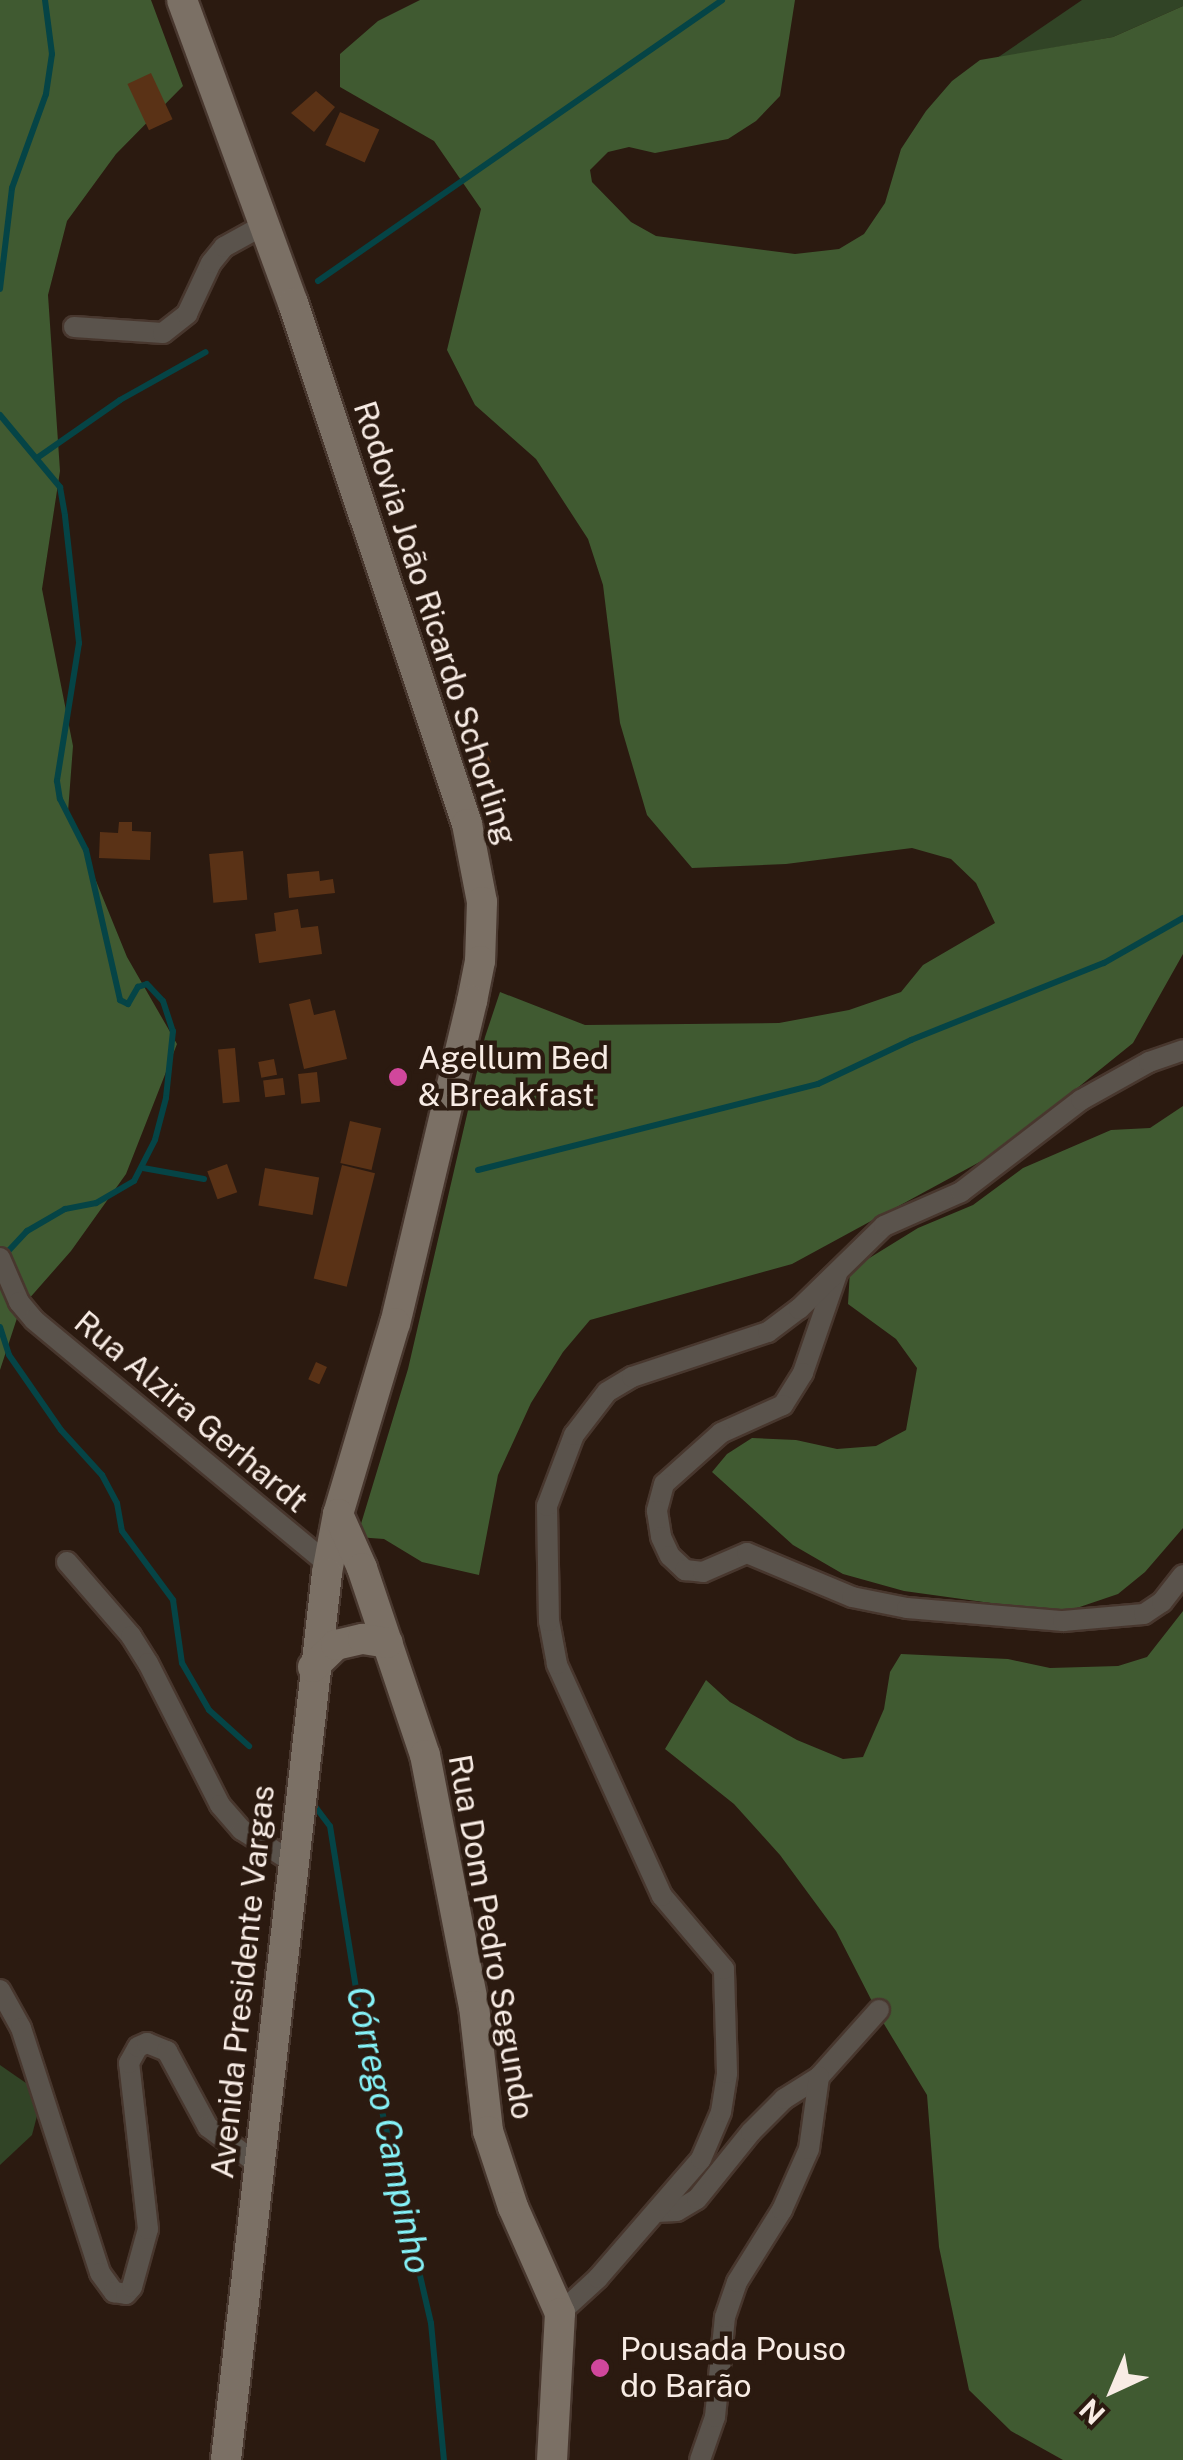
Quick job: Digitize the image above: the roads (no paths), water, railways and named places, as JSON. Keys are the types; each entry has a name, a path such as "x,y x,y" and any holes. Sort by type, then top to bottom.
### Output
{"main road":[{"name":"Rodovia João Ricardo Schorling","path":"182,0 293,302 467,824 482,902 472,1001 395,1323 338,1514"},
{"name":"Avenida Presidente Vargas","path":"226,2460 313,1668 338,1514"},
{"name":"Rua Dom Pedro Segundo","path":"338,1514 388,1643 425,1755 474,2006 488,2131 512,2207 560,2314"},
{"path":"313,1668 336,1645 363,1640 388,1643"},
{"path":"552,2460 560,2314"}],"street":[{"path":"74,327 163,333 188,314 211,263 224,247 262,226"},
{"path":"560,2314 701,2159 722,2112 727,2073 726,1976 662,1896 557,1664 548,1621 547,1506 574,1435 607,1392 632,1378 768,1332 884,1226 961,1192 1081,1100 1149,1062 1183,1050"},
{"name":"Rua Alzira Gerhardt","path":"0,1258 19,1302 156,1426 329,1565"},
{"path":"838,1272 804,1373 784,1405 721,1433 664,1484 657,1510 661,1537 670,1556 684,1570 703,1572 747,1552 852,1597 907,1608 1063,1622 1144,1614 1162,1602 1183,1576"},
{"path":"67,1562 140,1650 220,1805 242,1830 292,1862"},
{"path":"0,1990 21,2028 100,2273 114,2292 126,2294 132,2287 148,2230 128,2063 138,2047 147,2044 167,2051 208,2127 259,2165"},
{"path":"656,2212 678,2211 697,2199 751,2132 784,2100 819,2077 879,2010"},
{"path":"700,2460 716,2417 725,2317 737,2282 782,2210 809,2150 819,2077"}],"waterway":[{"name":"Córrego Campinho","path":"0,289 12,188 46,94 52,54 45,0"},
{"path":"318,281 722,0"},
{"path":"37,458 120,400 206,352"},
{"name":"Córrego Campinho","path":"0,415 60,487 65,516 79,643 57,781 60,799 86,850 120,1000 128,1004 138,987 147,984 163,1001 173,1031 166,1098 155,1140 134,1181 96,1203 65,1209 27,1231 9,1250"},
{"path":"478,1170 818,1084 911,1040 1104,963 1183,918"},
{"path":"143,1168 204,1179"},
{"name":"Córrego Campinho","path":"0,1327 9,1355 61,1430 102,1475 117,1503 122,1531 173,1600 182,1663 209,1710 249,1746"},
{"name":"Córrego Campinho","path":"314,1805 330,1826 361,2020 431,2323 444,2460"}],"place":[{"name":"Agellum Bed & Breakfast","path":"398,1077"},
{"name":"Pousada Pouso do Barão","path":"600,2368"}]}
